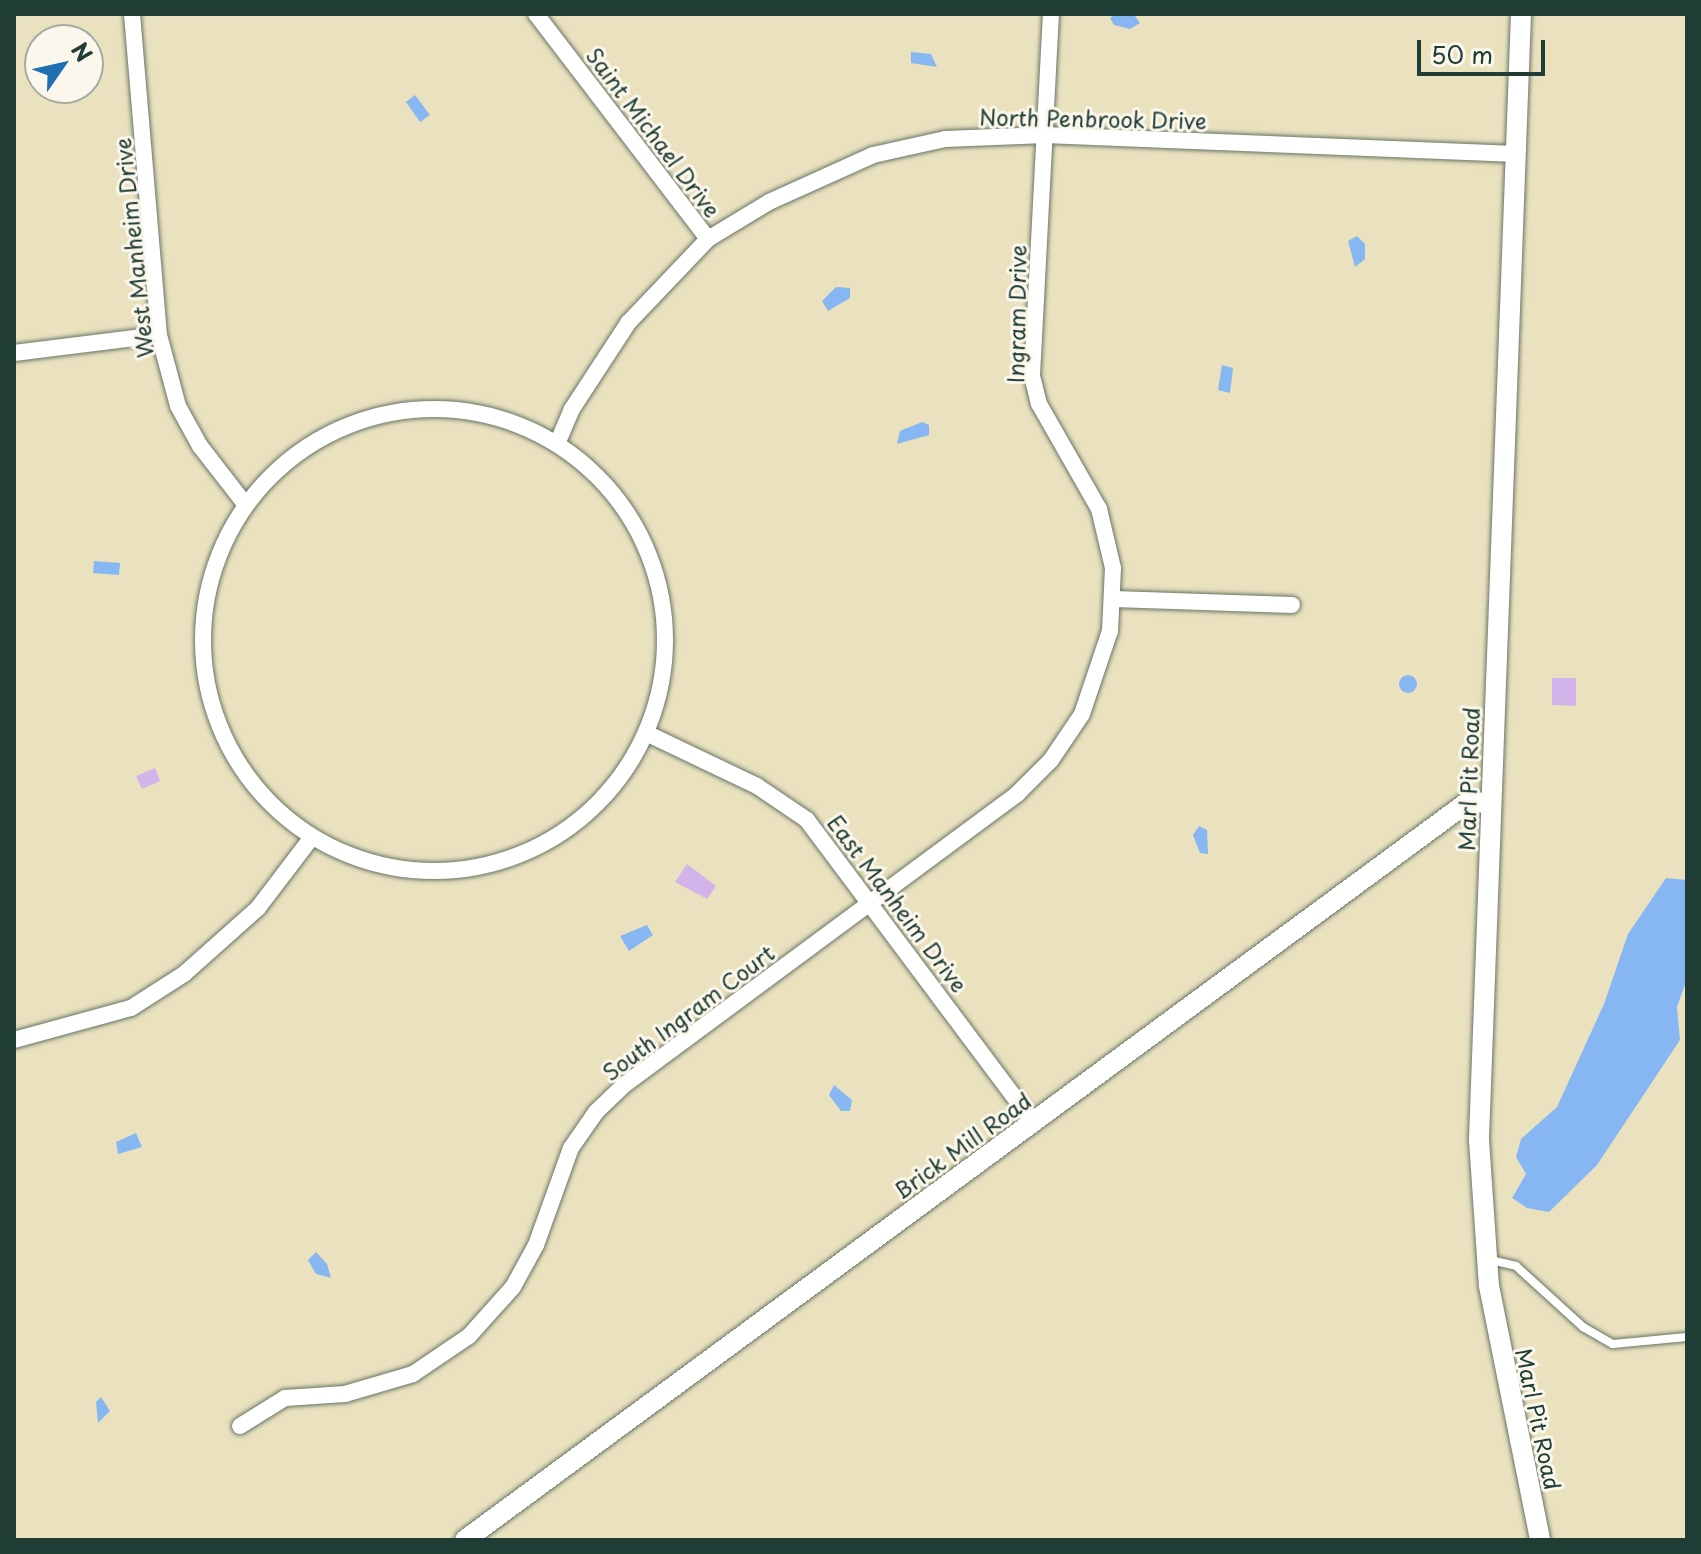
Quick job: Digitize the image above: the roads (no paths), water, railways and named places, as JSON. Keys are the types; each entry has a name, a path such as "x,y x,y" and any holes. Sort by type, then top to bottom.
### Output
{"street":[{"name":"West Manheim Drive","path":"132,14 159,335 178,406 200,446 245,504"},
{"name":"Saint Michael Drive","path":"536,14 708,239"},
{"name":"Ingram Drive","path":"872,902 1017,794 1051,760 1094,687 1114,599 1110,544 1099,509 1039,404 1032,375 1051,14"},
{"name":"Marl Pit Road","path":"1521,14 1479,1093 1486,1258 1540,1540"},
{"name":"North Penbrook Drive","path":"557,444 572,409 628,323 708,239 781,195 873,155 945,139 1046,135 1515,154"},
{"path":"14,353 159,335"},
{"path":"433,408 476,412 518,424 557,444 594,473 624,509 656,580 665,641 661,688 646,733 603,799 562,832 503,861 438,871 385,867 312,837 250,780 227,745 209,692 202,622 209,580 245,504 273,471 308,444 347,424 389,412 433,408"},
{"path":"1114,599 1292,605"},
{"name":"East Manheim Drive","path":"646,733 757,786 795,810 830,844 1034,1123"},
{"name":"Brick Mill Road","path":"465,1540 1468,802 1491,803"},
{"path":"14,1040 131,1008 184,974 258,908 312,837"},
{"name":"South Ingram Court","path":"240,1426 285,1398 345,1394 413,1374 469,1336 513,1287 536,1245 571,1148 596,1112 624,1085 872,902"}],"lane":[{"path":"1486,1258 1516,1266 1583,1327 1613,1344 1687,1337"}],"water":[{"path":"1116,14 1135,16 1140,23 1130,29 1114,25 1110,18"},
{"path":"911,52 931,54 937,67 911,63"},
{"path":"415,95 430,115 420,122 406,102"},
{"path":"1357,236 1365,244 1365,259 1355,267 1348,241"},
{"path":"836,287 850,288 850,298 828,311 822,301"},
{"path":"1222,365 1233,368 1230,393 1218,390"},
{"path":"922,422 929,425 929,435 897,444 900,431"},
{"path":"94,561 120,563 119,575 93,573"},
{"path":"1404,675 1412,675 1417,684 1415,691 1404,693 1399,688 1399,680"},
{"path":"1199,826 1207,830 1208,854 1200,853 1193,835"},
{"path":"1666,878 1687,880 1687,979 1677,1007 1680,1040 1597,1165 1549,1212 1527,1208 1512,1198 1526,1174 1516,1157 1521,1139 1557,1107 1604,1004 1628,934"},
{"path":"647,925 653,935 629,951 620,936"},
{"path":"834,1085 852,1100 850,1111 841,1111 829,1095"},
{"path":"136,1133 142,1147 118,1154 116,1142"},
{"path":"316,1252 327,1264 331,1278 316,1274 308,1260"},
{"path":"101,1397 110,1411 98,1423 96,1402"}]}
